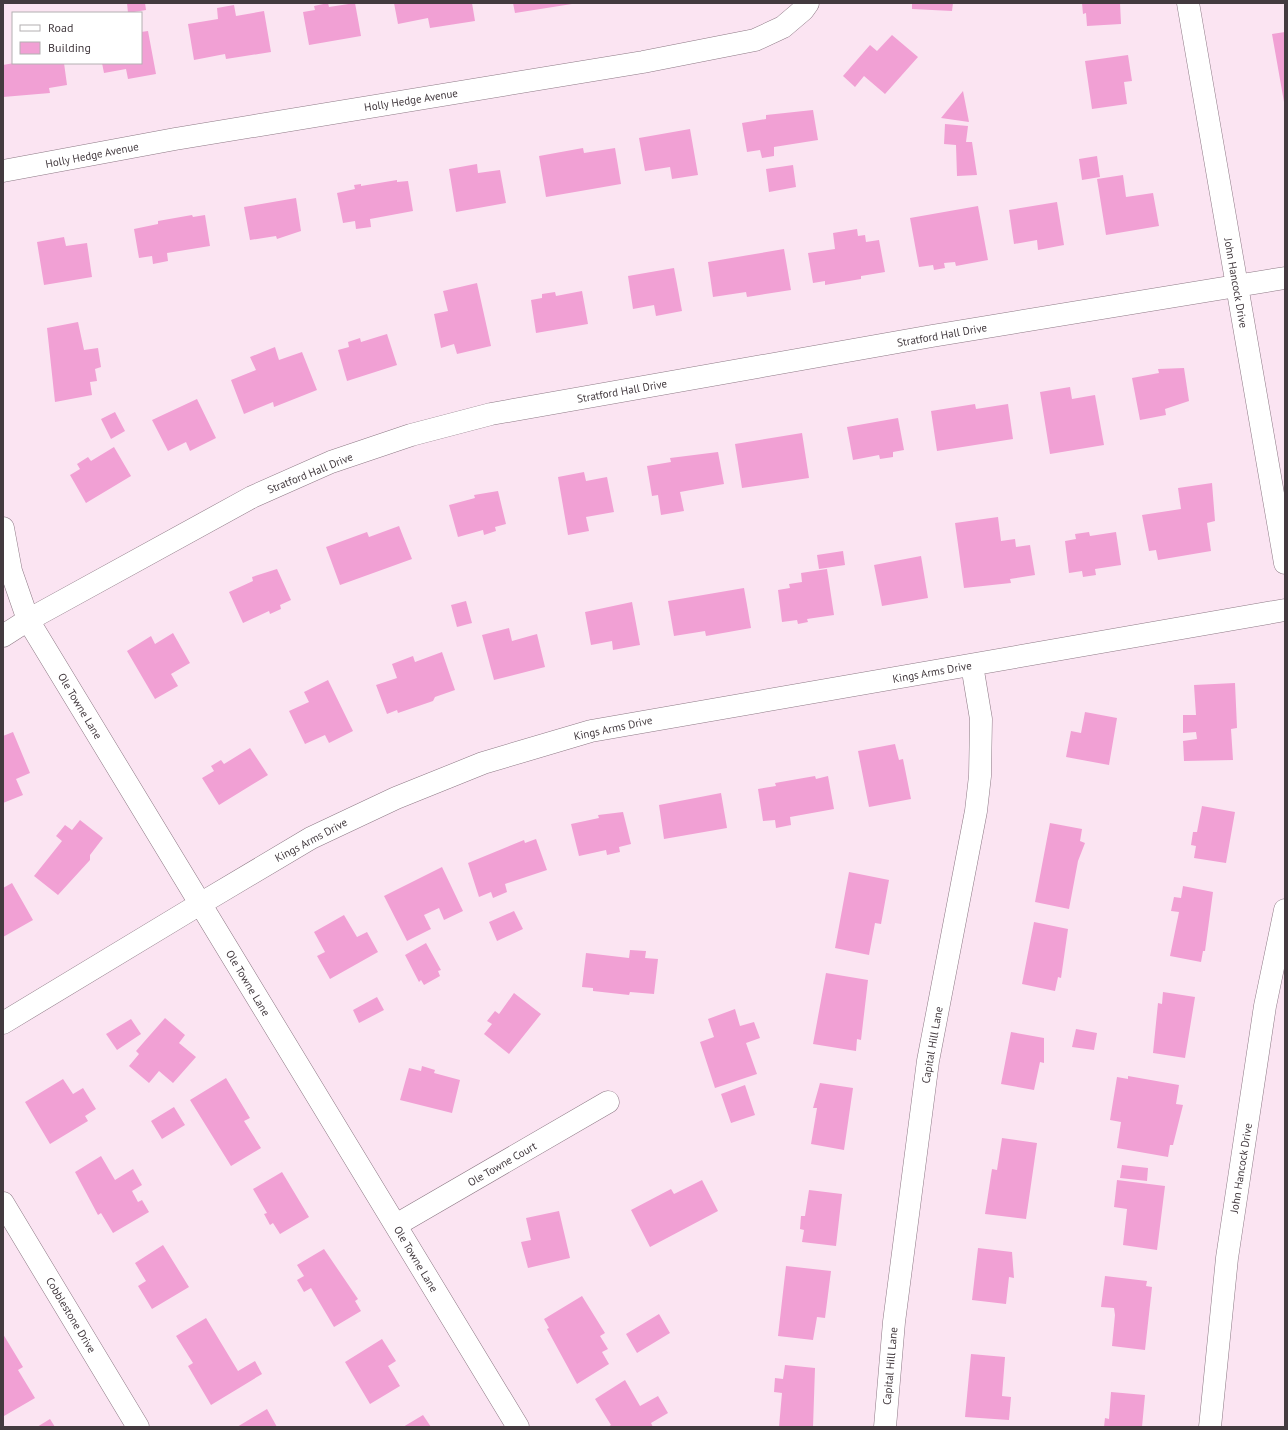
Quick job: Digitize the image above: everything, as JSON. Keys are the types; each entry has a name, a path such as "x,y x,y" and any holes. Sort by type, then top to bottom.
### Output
{"street":[{"name":"Holly Hedge Avenue","path":"3,171 175,139 643,62 755,40 783,27 803,10 808,3"},
{"name":"John Hancock Drive","path":"1188,3 1285,563"},
{"name":"Stratford Hall Drive","path":"3,636 28,620 252,497 331,462 411,435 492,414 932,336 1285,278"},
{"name":"Ole Towne Lane","path":"3,528 11,571 28,620 518,1427"},
{"name":"Kings Arms Drive","path":"3,1023 311,838 396,798 483,763 591,731 1285,610"},
{"name":"Capital Hill Lane","path":"885,1427 894,1322 928,1061 976,811 980,776 981,719 972,665"},
{"name":"John Hancock Drive","path":"1210,1427 1227,1258 1266,1006 1285,910"},
{"name":"Ole Towne Court","path":"396,1225 608,1102"},
{"name":"Cobblestone Drive","path":"3,1203 138,1427"}],"building":[{"path":"127,3 145,3 146,10 128,12"},
{"path":"328,3 329,7 355,3 361,36 309,45 303,12 315,10 314,6"},
{"path":"394,3 472,3 475,21 430,28 428,18 398,24"},
{"path":"513,3 572,3 572,4 515,13"},
{"path":"912,3 953,3 952,11 912,9"},
{"path":"1082,3 1120,3 1121,24 1087,26 1086,13 1083,14"},
{"path":"234,5 236,16 264,11 271,52 226,59 225,54 194,60 188,24 218,19 217,8"},
{"path":"148,31 156,74 128,79 126,69 104,73 102,64 142,64 142,32"},
{"path":"1285,32 1285,102 1284,102 1272,34"},
{"path":"892,35 918,57 885,94 864,76 855,87 843,76 870,45 877,51"},
{"path":"1128,55 1132,81 1124,82 1127,104 1092,109 1085,61"},
{"path":"12,63 64,64 67,85 49,88 50,93 3,97 3,65"},
{"path":"963,91 969,122 941,118"},
{"path":"813,110 818,140 774,147 774,156 762,158 760,150 747,152 742,123 766,119 766,115"},
{"path":"945,124 968,126 966,142 972,142 977,175 957,176 956,145 944,144"},
{"path":"690,129 698,175 672,179 670,167 645,171 639,138"},
{"path":"583,148 584,153 615,148 621,184 546,197 539,156"},
{"path":"1097,156 1100,177 1082,180 1079,159"},
{"path":"477,164 478,173 500,170 506,203 456,212 449,169"},
{"path":"793,165 796,187 769,192 766,169"},
{"path":"1123,175 1126,197 1153,193 1159,226 1106,235 1097,179"},
{"path":"397,180 397,182 408,181 413,211 370,219 371,227 356,229 355,221 343,223 337,193 355,189 354,185 361,184 361,186"},
{"path":"296,198 301,231 277,239 276,236 250,240 244,207"},
{"path":"1057,202 1064,245 1038,250 1037,240 1014,244 1009,210"},
{"path":"978,206 988,260 956,266 955,262 944,263 945,268 934,270 933,265 919,267 910,218"},
{"path":"192,215 193,217 205,215 210,246 167,253 168,261 153,264 152,256 139,258 134,229 158,224 158,221"},
{"path":"857,229 858,236 865,235 866,242 879,240 885,272 861,276 861,279 825,285 825,281 813,283 808,253 835,249 833,233"},
{"path":"64,237 66,246 87,243 92,277 44,285 37,242"},
{"path":"784,249 791,290 747,297 746,292 713,297 708,262"},
{"path":"674,268 682,311 656,316 654,305 633,309 628,276"},
{"path":"477,283 491,346 457,354 454,344 441,348 434,314 448,311 443,291"},
{"path":"582,291 588,324 536,333 531,300 542,298 542,294 555,292 556,296"},
{"path":"78,322 84,350 98,348 101,367 95,369 97,381 90,382 92,395 55,402 47,328"},
{"path":"387,334 397,365 347,381 338,350 349,347 348,342 360,338 361,342"},
{"path":"275,347 279,360 302,352 317,390 274,407 273,402 244,414 231,380 256,370 250,357"},
{"path":"1184,368 1189,401 1165,409 1166,415 1140,420 1132,378 1159,373 1158,369"},
{"path":"1070,387 1072,399 1095,395 1104,445 1050,454 1040,392"},
{"path":"197,399 216,438 190,451 186,442 168,451 152,420"},
{"path":"975,404 976,409 1008,404 1013,439 937,451 931,411"},
{"path":"115,412 125,431 111,439 101,419"},
{"path":"898,418 904,450 893,452 893,457 880,459 879,455 853,460 847,427"},
{"path":"802,433 809,478 742,488 735,444"},
{"path":"114,447 131,476 86,503 70,475 80,469 77,464 88,457 91,461"},
{"path":"718,452 724,484 680,492 684,511 661,515 658,495 652,496 647,466 671,462 670,458"},
{"path":"584,472 586,481 607,477 614,512 586,517 589,531 568,535 558,477"},
{"path":"1212,483 1215,521 1207,523 1211,551 1158,560 1156,550 1149,551 1142,515 1181,509 1178,488"},
{"path":"498,491 506,524 495,527 496,531 484,535 483,530 458,537 449,505 475,498 474,495"},
{"path":"998,517 1001,541 1015,539 1016,547 1030,545 1035,575 1010,579 1011,583 964,588 955,523"},
{"path":"399,526 412,559 340,585 326,547 367,532 369,537"},
{"path":"1089,532 1090,536 1116,532 1121,565 1095,569 1096,575 1083,577 1082,571 1069,573 1065,541 1076,539 1075,534"},
{"path":"843,551 845,565 819,569 817,555"},
{"path":"921,556 928,598 882,606 874,565"},
{"path":"277,569 291,600 280,605 281,609 270,614 269,611 243,623 229,592 253,581 252,577"},
{"path":"827,569 834,615 807,619 808,622 798,624 797,620 782,622 778,590 790,588 789,584 802,582 801,573"},
{"path":"744,588 751,628 706,636 705,631 674,636 668,601"},
{"path":"466,601 472,623 457,627 451,605"},
{"path":"632,602 640,645 613,650 612,641 591,645 585,612"},
{"path":"509,628 512,641 537,634 545,667 494,680 482,635"},
{"path":"173,633 190,663 171,674 178,686 155,699 127,651 151,636 155,644"},
{"path":"442,652 455,690 435,697 433,701 398,713 397,710 387,714 376,685 397,678 392,664 413,656 415,662"},
{"path":"328,680 353,731 329,743 325,735 305,744 289,711 309,702 304,692"},
{"path":"1235,683 1237,728 1231,729 1233,760 1184,761 1183,741 1197,739 1196,732 1183,733 1183,715 1196,715 1194,685"},
{"path":"1085,712 1117,718 1109,765 1066,757 1071,731 1081,733"},
{"path":"13,732 30,773 16,779 23,795 3,803 3,736"},
{"path":"895,744 899,760 903,759 911,799 869,807 858,751"},
{"path":"250,748 268,775 219,805 202,778 214,771 211,766 221,760 224,764"},
{"path":"815,776 816,779 828,776 834,809 790,817 791,825 776,828 775,820 763,821 758,789 776,786 775,783"},
{"path":"721,793 727,828 664,839 659,805"},
{"path":"1202,806 1235,812 1226,863 1194,858 1196,846 1191,845 1193,832 1197,832"},
{"path":"623,812 631,844 619,847 620,852 607,855 606,850 579,856 571,824 599,818 598,815"},
{"path":"80,820 103,838 90,855 90,860 58,895 34,876 62,841 56,836 65,825 72,830"},
{"path":"1050,823 1082,829 1080,841 1085,843 1078,861 1069,909 1035,902"},
{"path":"536,839 547,870 505,884 507,892 493,898 491,892 479,897 468,863 524,840 525,843"},
{"path":"442,867 463,911 444,920 439,908 424,915 431,929 407,941 384,896"},
{"path":"849,872 889,880 881,924 875,923 869,955 835,948"},
{"path":"12,883 33,920 3,937 3,888"},
{"path":"1183,886 1213,892 1205,951 1203,951 1201,962 1170,956 1179,912 1171,911 1174,897 1181,898"},
{"path":"514,911 523,929 497,941 489,922"},
{"path":"344,915 357,937 367,932 378,952 330,979 317,956 325,952 314,932"},
{"path":"1034,922 1068,929 1061,978 1058,977 1055,991 1022,984"},
{"path":"426,943 441,970 438,971 440,976 424,985 421,980 419,982 405,955"},
{"path":"630,950 646,951 645,958 658,959 654,994 630,992 629,995 593,991 593,988 582,987 586,953 629,958"},
{"path":"826,973 868,980 861,1040 857,1039 856,1051 813,1044"},
{"path":"1163,992 1195,997 1185,1058 1153,1053 1158,1003 1162,1004"},
{"path":"514,993 541,1014 509,1054 484,1034 492,1024 487,1021 495,1011 499,1014"},
{"path":"377,997 384,1010 359,1023 353,1010"},
{"path":"735,1009 740,1026 754,1022 760,1038 746,1043 757,1074 715,1088 700,1042 714,1037 708,1019"},
{"path":"165,1018 185,1035 179,1043 196,1057 173,1083 159,1071 149,1083 129,1066 139,1054 136,1051"},
{"path":"131,1019 141,1034 117,1050 106,1034"},
{"path":"1076,1029 1097,1033 1094,1050 1072,1047"},
{"path":"1011,1032 1044,1038 1044,1063 1040,1062 1034,1090 1001,1084"},
{"path":"422,1066 435,1070 434,1073 460,1080 452,1113 400,1100 409,1068 421,1071"},
{"path":"1128,1076 1179,1085 1176,1104 1183,1105 1173,1145 1170,1145 1168,1157 1117,1148 1121,1122 1110,1120 1117,1077 1128,1079"},
{"path":"226,1078 250,1118 244,1121 261,1148 231,1166 190,1100"},
{"path":"63,1079 73,1094 83,1088 96,1109 85,1116 88,1121 50,1144 25,1102"},
{"path":"820,1083 853,1088 844,1150 811,1144 817,1108 813,1108"},
{"path":"745,1085 755,1115 731,1123 721,1094"},
{"path":"174,1107 185,1125 162,1139 151,1121"},
{"path":"1002,1138 1037,1143 1026,1219 985,1214 992,1169 997,1170"},
{"path":"101,1156 115,1180 133,1169 142,1185 132,1191 138,1202 142,1200 149,1212 113,1233 101,1213 98,1215 75,1172"},
{"path":"1122,1165 1148,1168 1147,1181 1120,1178"},
{"path":"282,1172 309,1217 280,1234 273,1223 270,1225 264,1214 267,1213 253,1189"},
{"path":"702,1180 718,1211 650,1247 631,1210 671,1189 674,1194"},
{"path":"1117,1180 1165,1186 1157,1250 1123,1245 1127,1209 1114,1207"},
{"path":"809,1190 842,1194 836,1246 802,1242 804,1230 800,1229 801,1216 805,1216"},
{"path":"559,1211 570,1258 528,1268 521,1242 531,1240 526,1218"},
{"path":"163,1245 189,1287 152,1309 138,1286 146,1281 135,1263"},
{"path":"978,1248 1012,1252 1014,1278 1009,1277 1006,1304 972,1300"},
{"path":"324,1249 358,1299 355,1301 361,1311 334,1327 311,1288 304,1292 297,1280 304,1276 297,1265"},
{"path":"786,1266 831,1271 825,1318 817,1317 813,1340 778,1336"},
{"path":"1105,1276 1147,1281 1146,1286 1152,1287 1145,1350 1112,1346 1115,1315 1114,1308 1101,1307"},
{"path":"582,1296 605,1333 600,1336 608,1349 602,1352 609,1364 577,1384 547,1329 549,1328 544,1319"},
{"path":"659,1314 670,1333 637,1353 626,1334"},
{"path":"206,1318 238,1371 255,1361 262,1374 211,1405 188,1366 193,1363 176,1336"},
{"path":"3,1334 23,1367 18,1370 35,1398 4,1416 3,1414"},
{"path":"382,1339 396,1361 388,1366 400,1386 370,1404 345,1362"},
{"path":"971,1354 1005,1357 1002,1396 1011,1397 1009,1420 965,1417"},
{"path":"785,1365 815,1368 813,1427 779,1427 782,1393 774,1392 775,1378 783,1379"},
{"path":"625,1380 640,1406 658,1396 668,1413 651,1423 653,1427 608,1427 611,1425 595,1399"},
{"path":"1111,1392 1145,1395 1142,1427 1104,1427 1105,1418 1109,1419"},
{"path":"267,1409 277,1427 237,1427"},
{"path":"423,1415 431,1427 403,1427"},
{"path":"50,1419 55,1427 37,1427"}]}
